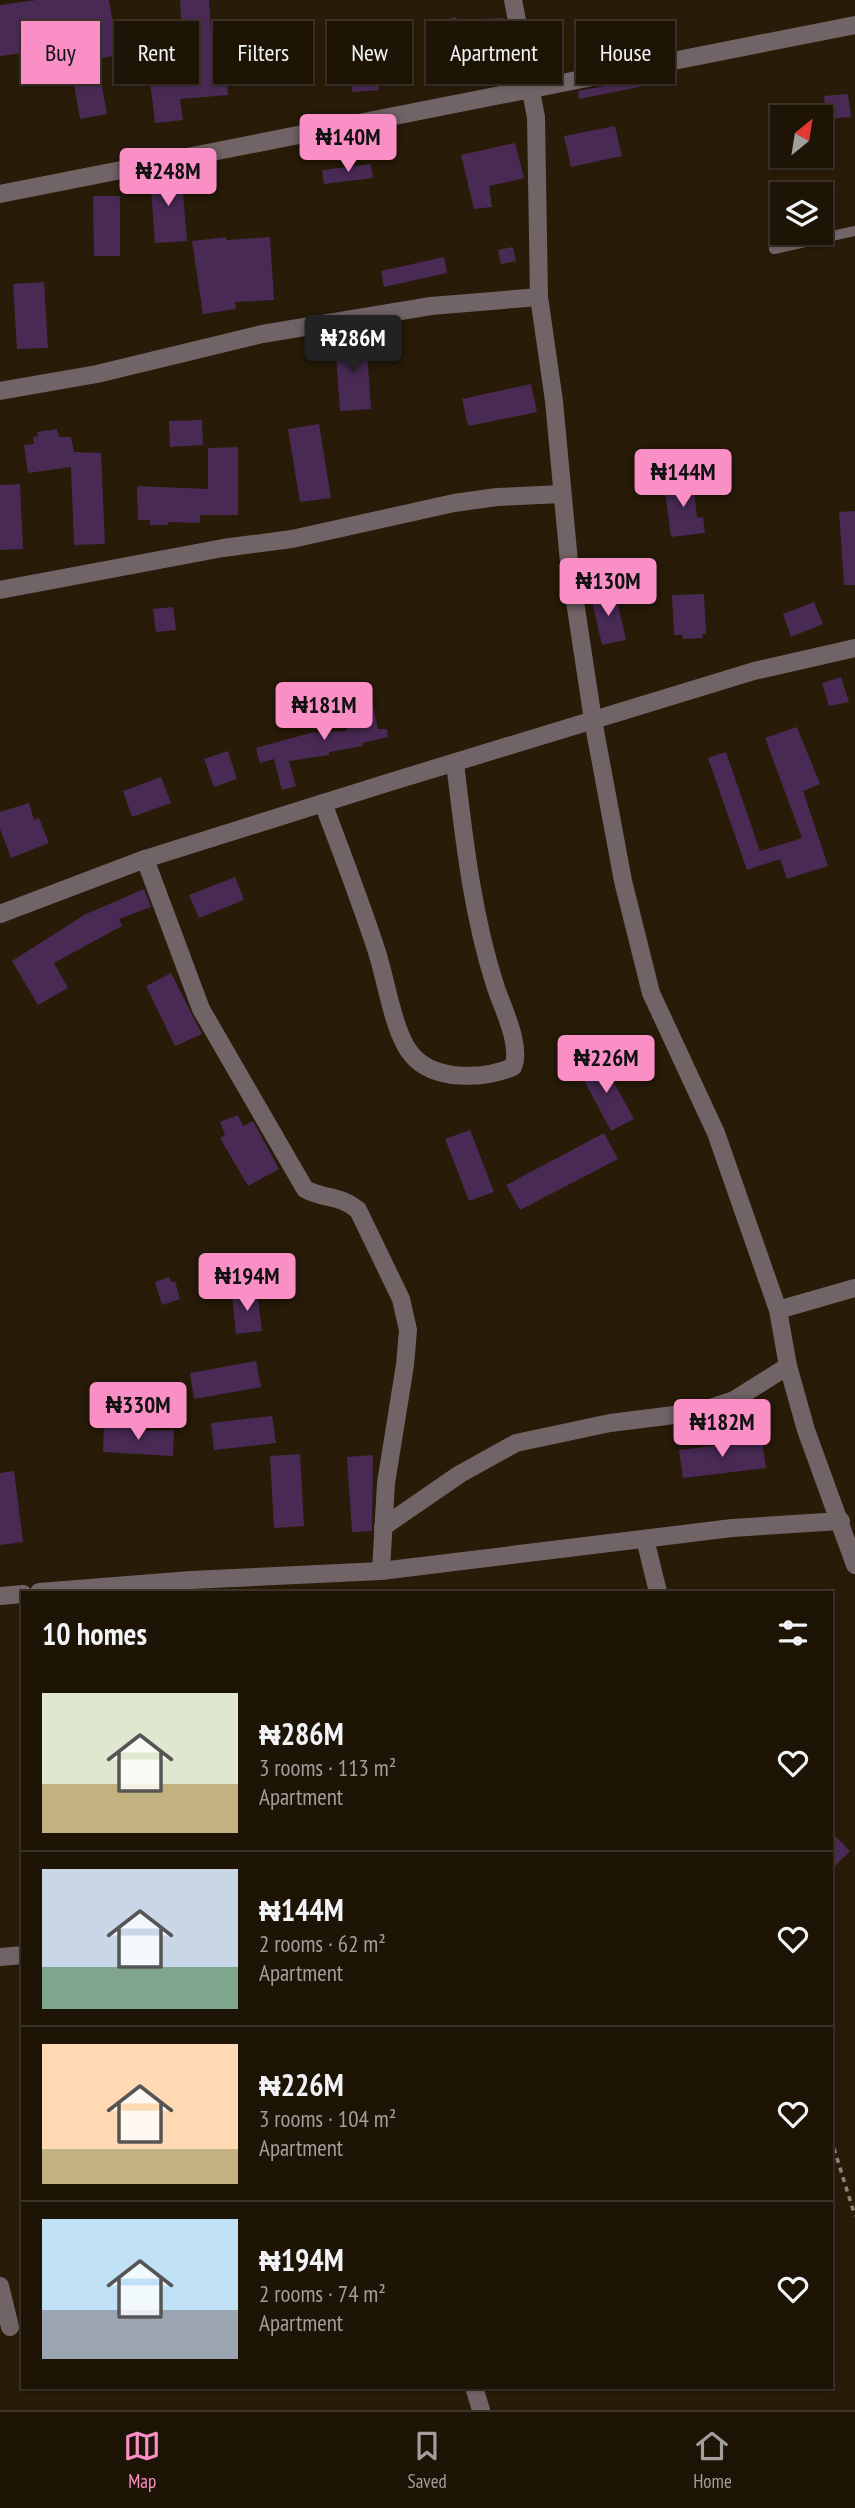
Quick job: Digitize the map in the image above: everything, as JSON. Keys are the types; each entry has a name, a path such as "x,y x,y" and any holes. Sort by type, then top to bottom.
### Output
{"street":[{"path":"513,0 536,117 540,297 569,562 593,720 623,881 650,993 716,1133 779,1310 788,1366 806,1430 855,1565"},
{"path":"0,194 855,25"},
{"path":"0,391 97,374 262,334 431,306 540,297"},
{"path":"0,590 209,550 292,539 454,503 497,497 562,494"},
{"path":"0,914 145,859 323,803 754,671 855,648"},
{"path":"323,803 376,949 402,1037 412,1055 439,1071 493,1076 513,1067 516,1054 491,975 469,884 455,763"},
{"path":"145,859 201,1009 305,1189 323,1196 347,1200 358,1210 401,1299 408,1329 405,1365 386,1483 381,1571"},
{"path":"779,1310 855,1288"},
{"path":"383,1527 460,1474 516,1443 610,1423 698,1412 734,1400 788,1366"},
{"path":"67,1591 244,1585 732,1528 841,1521"},
{"path":"645,1539 658,1591"},
{"path":"0,1596 21,1594"},
{"path":"0,1956 21,1955"},
{"path":"0,2286 11,2327"},
{"path":"475,2389 481,2410"}],"lane":[{"path":"774,249 855,231"}],"path":[{"path":"833,2144 855,2216"}],"building":[{"path":"37,0 109,0 114,31 114,56 100,58 100,21 21,21 21,53 0,56 0,5"},
{"path":"180,0 209,0 213,84 227,84 228,95 180,99 183,120 155,123 150,84 199,84 199,21 181,21"},
{"path":"456,17 457,20 504,18 504,21 440,21"},
{"path":"100,76 107,114 80,119 74,84 100,84"},
{"path":"351,84 379,84 379,90 352,92"},
{"path":"616,84 644,86 579,99 578,91"},
{"path":"848,94 851,117 833,118 833,105 825,105 824,96"},
{"path":"615,126 622,156 571,167 564,136"},
{"path":"515,143 524,178 489,186 492,207 474,209 461,155"},
{"path":"371,164 373,178 324,184 322,170"},
{"path":"181,170 187,241 155,243 150,176"},
{"path":"93,196 120,196 120,256 94,256"},
{"path":"226,237 226,240 270,237 274,300 235,302 236,309 203,314 192,241"},
{"path":"513,247 516,261 501,264 498,250"},
{"path":"444,257 447,273 384,287 381,271"},
{"path":"44,282 48,348 17,349 13,284"},
{"path":"366,339 371,409 340,411 335,341"},
{"path":"531,384 537,412 468,426 462,399"},
{"path":"202,420 203,445 170,447 169,421"},
{"path":"319,424 331,498 300,502 288,429"},
{"path":"57,429 59,437 71,437 74,452 101,453 105,544 74,545 71,467 28,473 24,445 34,444 33,437 38,436 37,432"},
{"path":"238,447 238,515 200,515 200,523 168,522 168,525 150,525 150,520 138,520 137,486 208,489 208,448"},
{"path":"693,480 697,518 703,517 705,533 671,537 664,483"},
{"path":"20,484 23,549 0,550 0,485"},
{"path":"855,511 855,585 844,585 839,512"},
{"path":"615,592 626,640 602,645 591,597"},
{"path":"704,594 706,634 702,634 703,638 683,639 683,635 674,635 672,595"},
{"path":"814,602 823,624 791,637 783,614"},
{"path":"173,607 176,630 156,632 153,609"},
{"path":"841,677 849,702 829,706 822,683"},
{"path":"372,700 378,729 387,729 388,737 362,743 363,746 329,752 329,755 289,761 296,786 282,790 274,759 260,763 256,748 310,733 347,731 342,707"},
{"path":"797,727 820,784 803,791 828,866 787,879 780,859 747,870 708,758 726,752 760,851 802,838 765,738"},
{"path":"228,751 237,779 214,787 204,759"},
{"path":"161,777 171,803 132,817 123,791"},
{"path":"29,803 34,820 39,818 49,843 11,858 0,829 0,812"},
{"path":"235,877 244,900 199,918 189,895"},
{"path":"144,889 151,907 119,919 122,926 54,963 68,988 38,1005 12,961 84,915"},
{"path":"171,973 202,1034 175,1046 146,986"},
{"path":"601,1059 634,1119 611,1131 579,1071"},
{"path":"238,1115 243,1126 253,1121 279,1169 248,1186 220,1138 225,1135 220,1122"},
{"path":"470,1130 494,1192 469,1201 445,1139"},
{"path":"604,1133 618,1159 520,1210 506,1185"},
{"path":"169,1277 171,1282 175,1281 180,1299 162,1305 155,1282"},
{"path":"257,1291 262,1331 236,1334 232,1294"},
{"path":"256,1361 261,1387 194,1399 190,1373"},
{"path":"272,1416 276,1443 214,1450 211,1423"},
{"path":"104,1427 133,1428 134,1431 174,1430 173,1456 103,1452"},
{"path":"762,1440 766,1468 683,1478 679,1450"},
{"path":"300,1454 304,1526 274,1528 270,1456"},
{"path":"373,1455 372,1531 352,1532 347,1457"},
{"path":"14,1471 23,1542 0,1545 0,1473"},
{"path":"833,1834 850,1851 833,1868"}]}
